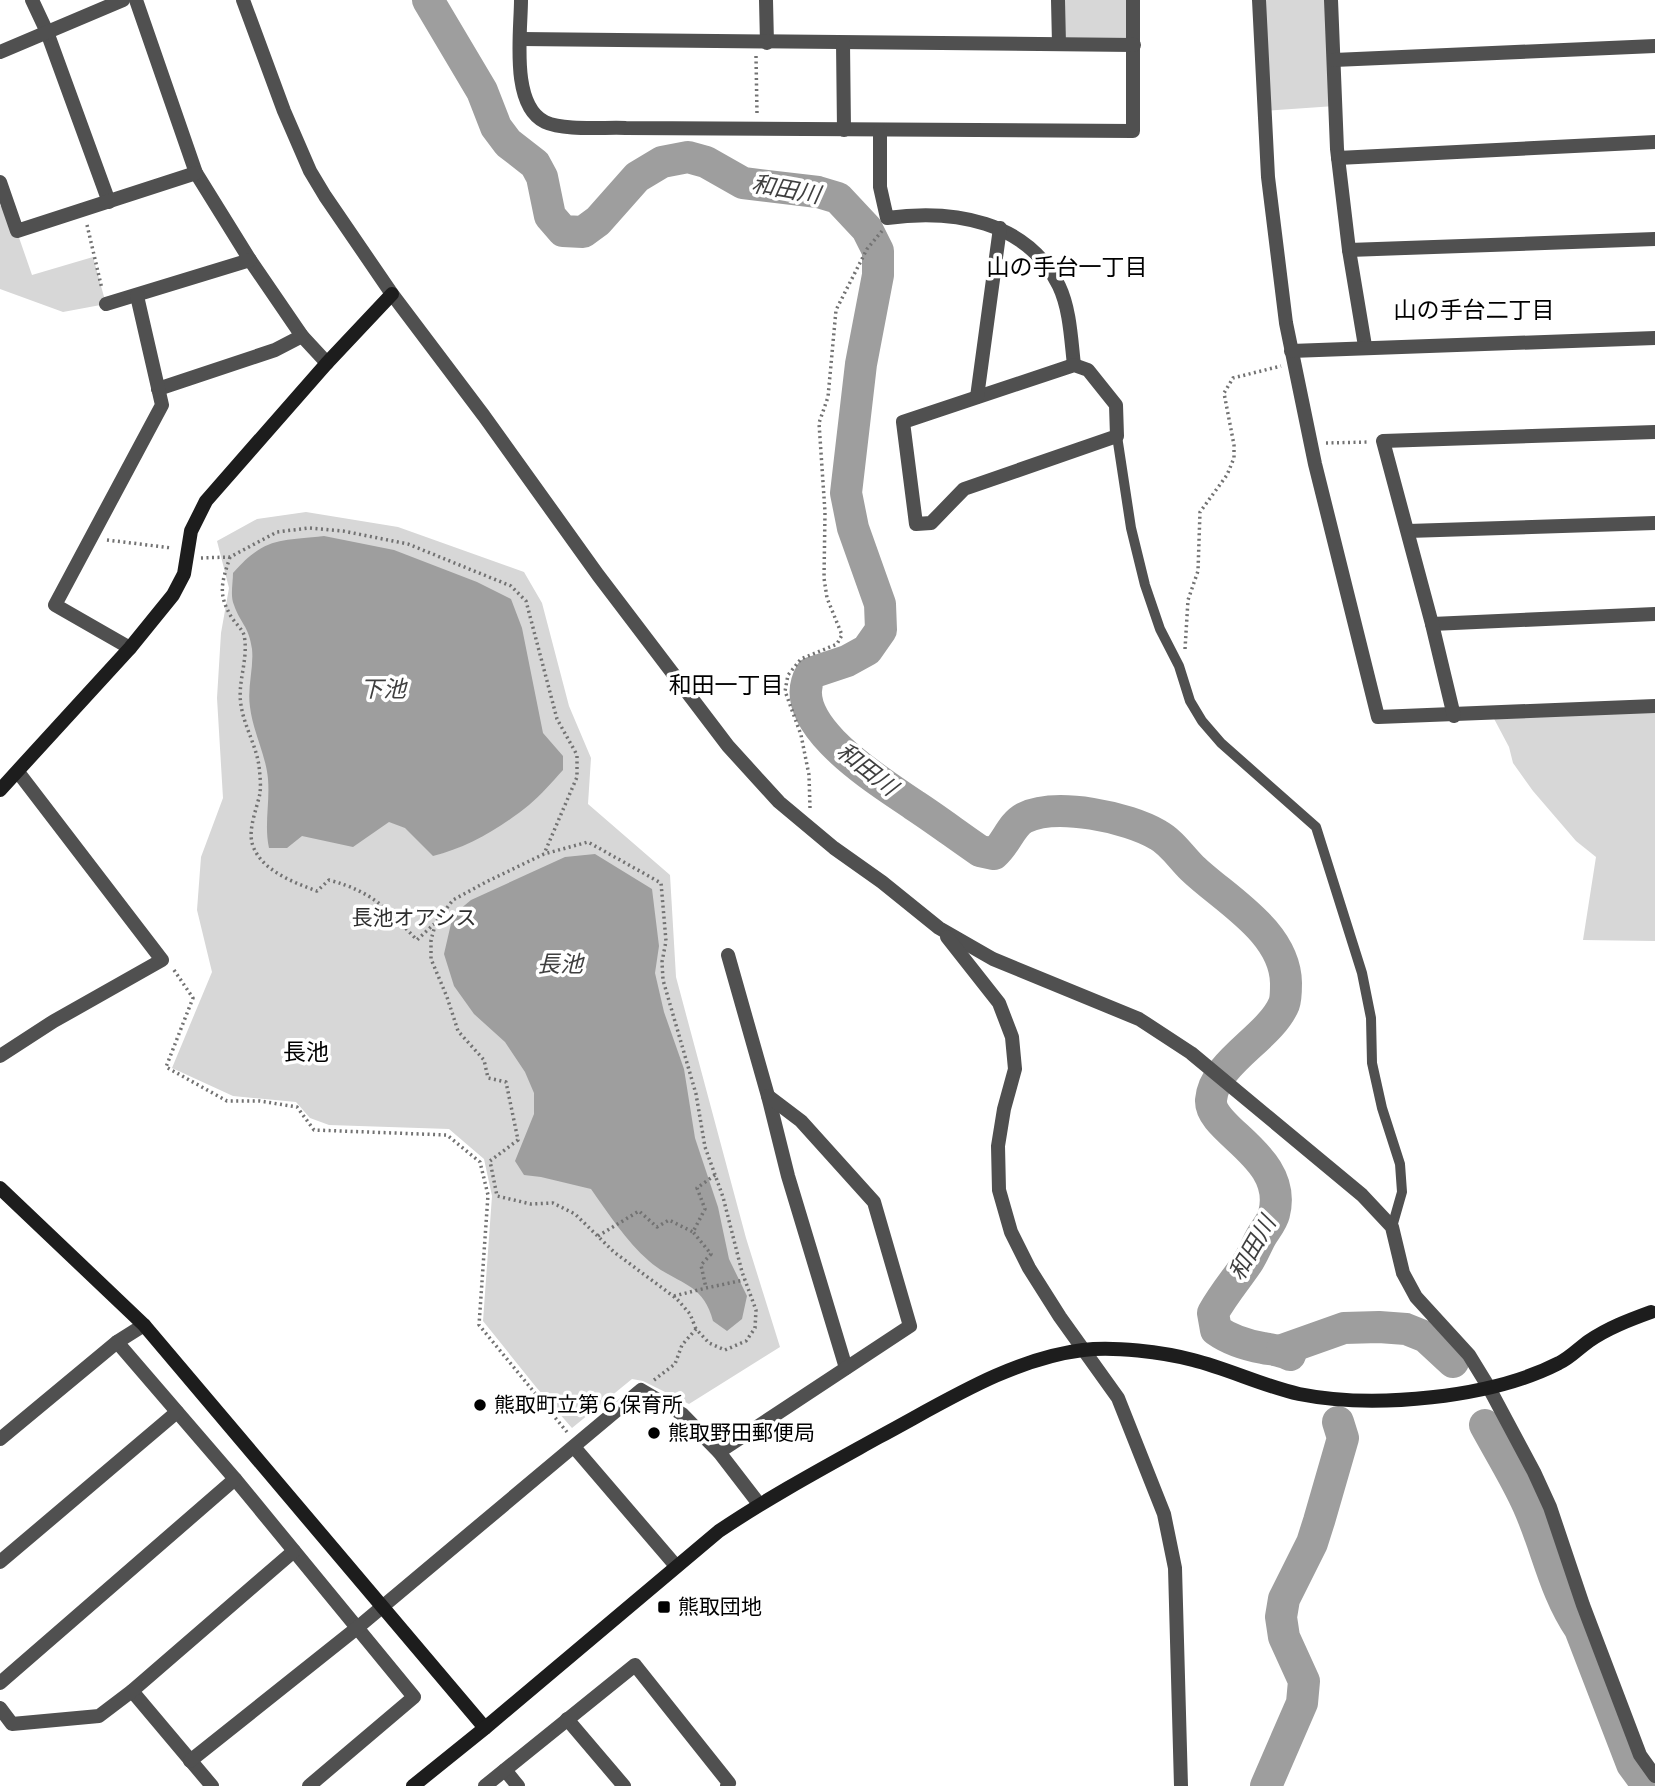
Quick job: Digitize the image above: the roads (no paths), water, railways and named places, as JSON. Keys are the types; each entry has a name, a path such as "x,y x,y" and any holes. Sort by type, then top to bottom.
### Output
{"street":[{"path":"32,0 47,32 108,202"},
{"path":"0,52 122,0"},
{"path":"136,0 196,173 250,260 302,336 327,363"},
{"path":"243,0 284,111 310,171 392,294 598,575 728,746 779,802 807,827 939,928 993,959 1139,1019 1191,1054 1362,1195 1392,1227 1403,1273 1416,1297 1469,1355 1489,1386 1550,1507 1587,1617 1640,1755 1655,1776"},
{"path":"521,0 522,90 530,110 545,122 567,126 626,128 880,131 1133,131 1133,0"},
{"path":"762,43 766,0"},
{"path":"1059,0 1059,44"},
{"path":"1259,0 1268,177 1292,357 1378,718 1655,706"},
{"path":"1331,0 1338,158 1349,250 1365,346"},
{"path":"521,39 1134,46"},
{"path":"844,43 844,130"},
{"path":"1334,60 1655,46"},
{"path":"880,131 880,187 887,218 912,214 953,215 1000,228 1023,240 1041,259 1059,286 1067,315 1074,365"},
{"path":"1338,158 1655,142"},
{"path":"0,182 17,231 196,173"},
{"path":"977,397 1000,228"},
{"path":"1349,250 1655,239"},
{"path":"106,304 250,260"},
{"path":"0,790 130,648 173,595 184,574 191,531 205,501 392,294"},
{"path":"130,648 55,605 162,405 137,296"},
{"path":"158,389 275,350 302,336"},
{"path":"1292,357 1365,346 1655,338"},
{"path":"1074,365 1088,370 1116,405 1118,436 964,489 931,523 916,524 903,422 977,397 1074,365"},
{"path":"1454,716 1383,441 1655,432"},
{"path":"1408,531 1655,523"},
{"path":"1432,624 1655,614"},
{"path":"0,1056 54,1021 162,960 18,772"},
{"path":"939,928 999,1003 1013,1037 1015,1069 1004,1109 998,1146 999,1190 1011,1232 1029,1268 1060,1317 1118,1398 1164,1514 1175,1568 1181,1786"},
{"path":"727,955 788,1175 846,1368"},
{"path":"719,1452 910,1326 874,1202 801,1121 768,1096"},
{"path":"0,1188 144,1325 485,1728"},
{"path":"413,1786 719,1531 759,1504 964,1391 1033,1361 1084,1350 1146,1351 1182,1358 1299,1394 1349,1399 1405,1399 1523,1378 1561,1362 1618,1325 1651,1312"},
{"path":"0,1439 117,1342 144,1325"},
{"path":"117,1342 235,1479 414,1697 309,1786"},
{"path":"190,1761 357,1628 641,1390 682,1414 719,1452 759,1504"},
{"path":"0,1562 177,1412"},
{"path":"574,1447 676,1566"},
{"path":"0,1683 235,1479"},
{"path":"0,1708 12,1724 99,1716 132,1691 294,1551"},
{"path":"485,1786 635,1665 729,1783 727,1786"},
{"path":"132,1691 212,1786"},
{"path":"567,1719 624,1786"},
{"path":"505,1770 518,1786"}],"lane":[{"path":"1118,436 1131,528 1145,585 1190,701 1202,721 1221,743 1317,827 1362,973 1371,1018 1372,1063 1382,1108 1400,1164 1402,1192 1392,1227"}],"water":[{"name":"下池","path":"324,536 394,550 477,582 511,599 522,628 543,733 563,756 563,770 529,805 496,829 471,842 433,856 405,828 389,822 353,847 302,836 287,848 269,848 268,779 249,700 252,649 249,635 233,601 233,573 244,561 264,547 284,540"},
{"name":"長池","path":"595,854 652,889 659,946 655,973 664,1012 684,1069 695,1138 718,1207 729,1259 747,1296 742,1319 727,1331 713,1321 702,1298 695,1291 659,1269 633,1245 591,1189 524,1175 515,1161 534,1114 534,1093 525,1072 505,1042 474,1014 454,986 444,954 453,915 471,900 565,857"}],"waterway":[{"name":"和田川","path":"428,0 482,91 496,127 508,143 535,164 542,177 550,216 563,231 583,232 598,221 637,177 662,162 688,157 706,162 743,183 818,192 838,198 867,229 878,251 878,275 861,364 846,493 853,528 880,604 881,630 867,650 847,661 811,673 806,692 810,711 822,731 859,766 980,851 994,854 1019,821 1038,813 1073,812 1129,822 1145,828 1167,842 1264,932 1283,964 1286,983 1284,1004 1267,1028 1222,1074 1214,1086 1211,1100 1222,1123 1260,1161 1270,1176 1276,1194 1274,1214 1248,1262 1213,1313 1216,1330 1227,1337 1290,1355"},
{"path":"1282,1350 1344,1328 1379,1327 1406,1329 1426,1337 1453,1362"},
{"name":"和田川","path":"1266,1786 1302,1703 1304,1681 1284,1637 1281,1617 1284,1599 1312,1543 1319,1521 1343,1438 1338,1422"},
{"path":"1485,1425 1528,1505 1557,1584 1580,1629 1632,1764 1648,1786"}],"place":[{"name":"熊取町立第６保育所","path":"480,1405"},
{"name":"熊取野田郵便局","path":"654,1433"},
{"name":"熊取団地","path":"664,1607"}],"district":[{"name":"山の手台一丁目","path":"1067,267"},
{"name":"山の手台二丁目","path":"1474,310"},
{"name":"和田一丁目","path":"726,685"},
{"name":"長池","path":"306,1052"}],"park label":[{"name":"長池オアシス","path":"414,918"}]}
